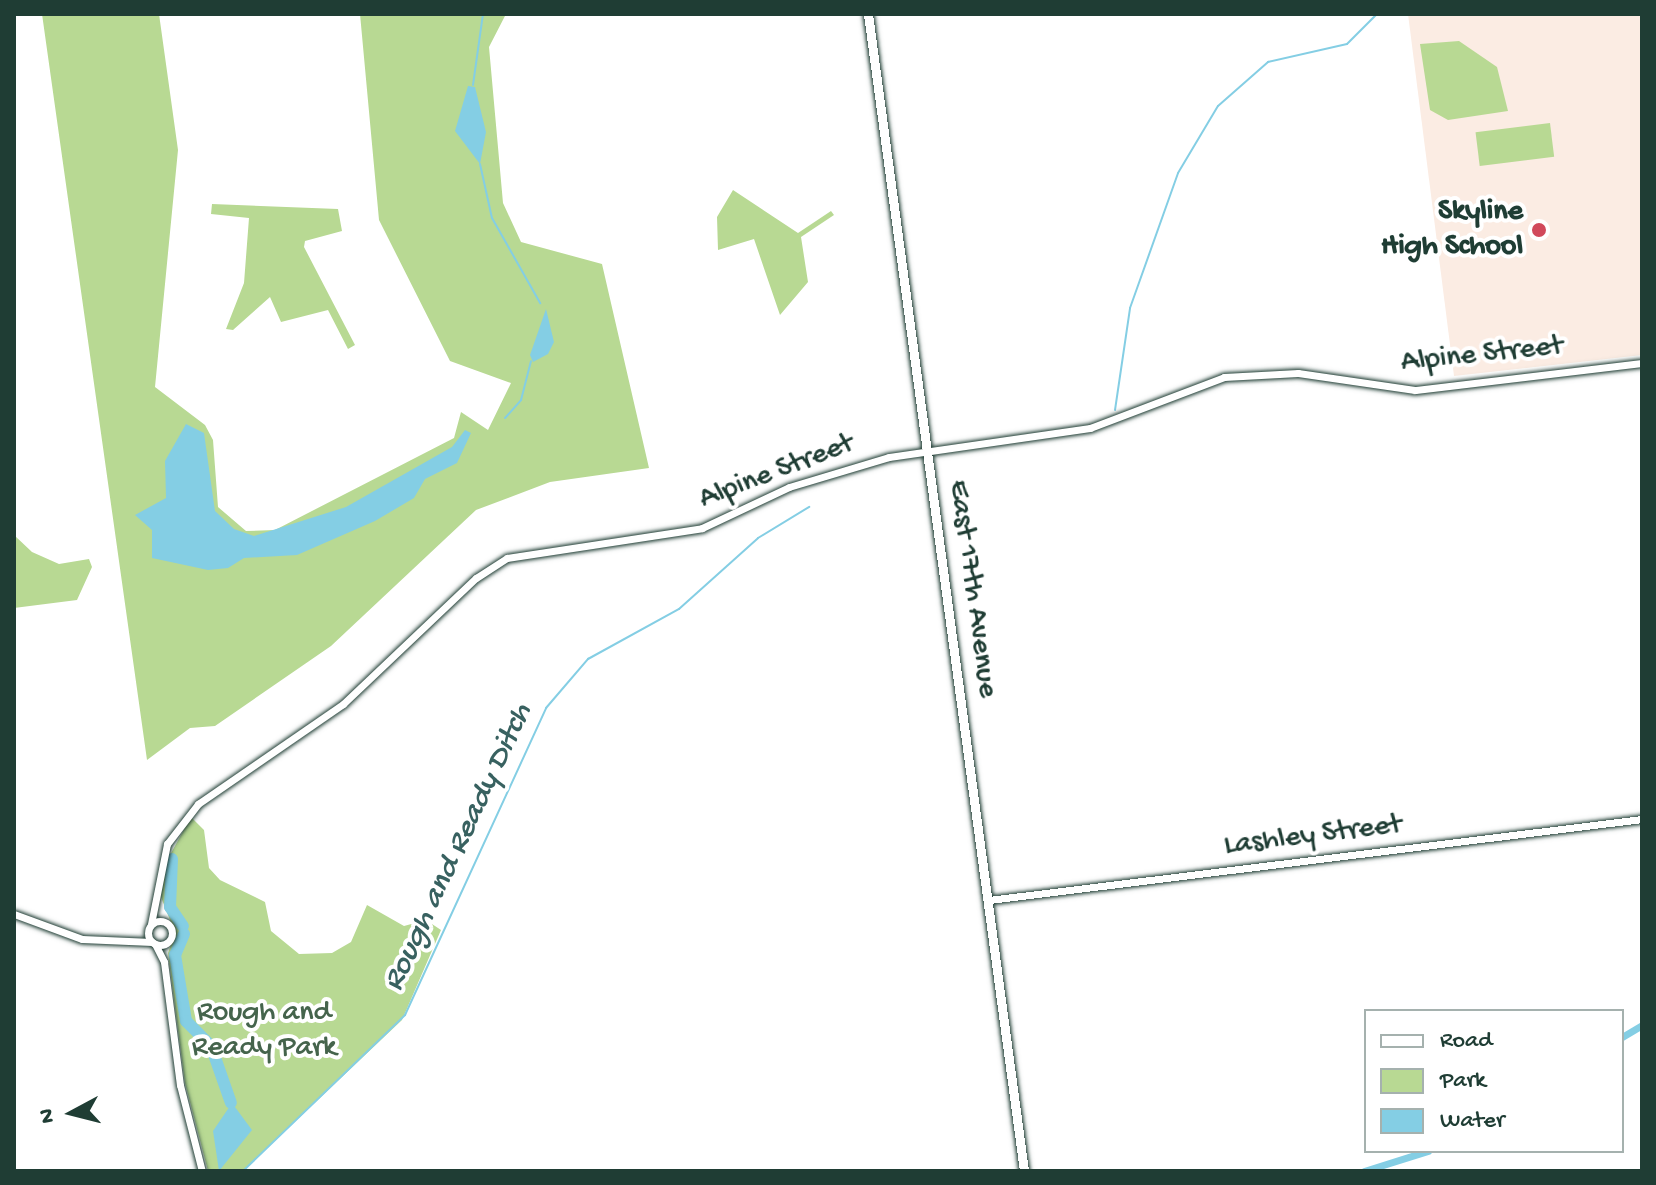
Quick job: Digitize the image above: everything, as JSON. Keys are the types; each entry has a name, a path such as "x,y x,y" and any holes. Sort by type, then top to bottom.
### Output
{"main road":[{"name":"East 17th Avenue","path":"868,14 1024,1171"}],"street":[{"name":"Alpine Street","path":"156,907 167,844 198,804 343,704 476,578 507,558 702,528 789,487 928,450 1077,431 1204,382 1247,374 1298,373 1415,390 1642,363"},
{"name":"Lashley Street","path":"989,900 1642,819"},
{"path":"156,907 165,921 171,940 164,962"},
{"path":"156,907 150,925 153,943 164,962 180,1085 202,1171"},
{"path":"14,914 82,939 132,937 153,943 171,940"},
{"path":"132,937 150,925 165,921"}],"shaded area":[{"name":"Skyline High School","path":"1408,14 1642,14 1642,355 1454,376"}],"green space":[{"path":"42,14 159,14 178,150 155,387 205,425 213,440 218,507 246,531 275,530 454,438 461,412 488,430 511,383 450,361 379,220 360,14 506,14 489,47 503,203 521,242 602,264 649,468 550,482 476,510 331,646 215,726 190,728 147,760"},
{"path":"1459,41 1497,67 1508,111 1448,120 1430,110 1420,44"},
{"path":"1550,123 1554,157 1480,166 1476,132"},
{"path":"733,190 798,233 831,211 834,215 801,237 808,282 780,315 754,239 718,250 717,217"},
{"path":"212,204 338,209 342,231 305,241 304,247 355,345 348,349 328,310 281,322 270,297 233,330 226,329 244,283 249,218 211,214"},
{"path":"14,535 32,552 59,564 89,559 92,567 77,600 14,608"},
{"name":"Rough and Ready Park","path":"191,817 204,830 209,868 220,880 265,902 271,931 299,954 332,953 351,942 367,905 404,926 426,920 441,930 402,1020 243,1171 208,1171 185,1083 168,953 175,933 161,897 165,864"}],"water":[{"path":"468,86 475,87 486,132 480,164 455,131"},
{"path":"546,309 554,342 548,354 533,362 530,355"},
{"path":"186,424 204,433 215,511 234,529 254,536 346,507 452,447 465,430 471,433 457,463 425,479 414,498 375,521 297,555 244,558 228,568 208,570 152,558 152,530 135,515 166,498 165,461"},
{"path":"232,1103 252,1130 219,1171 213,1131"}],"waterway":[{"path":"473,85 483,14"},
{"name":"Rough and Ready Ditch","path":"1115,410 1130,308 1178,173 1218,106 1268,62 1347,44 1377,14"},
{"path":"480,164 492,218 540,303"},
{"path":"505,418 521,400 531,361"},
{"name":"Rough and Ready Ditch","path":"243,1171 405,1015 546,708 588,659 679,609 758,538 809,507"},
{"path":"172,859 170,907 183,926"},
{"path":"184,934 175,955 186,1021 208,1043"},
{"path":"1624,1036 1642,1025"},
{"path":"211,1046 231,1103"},
{"path":"1364,1171 1422,1153"}],"place":[{"name":"Skyline High School","path":"1539,230"}]}
